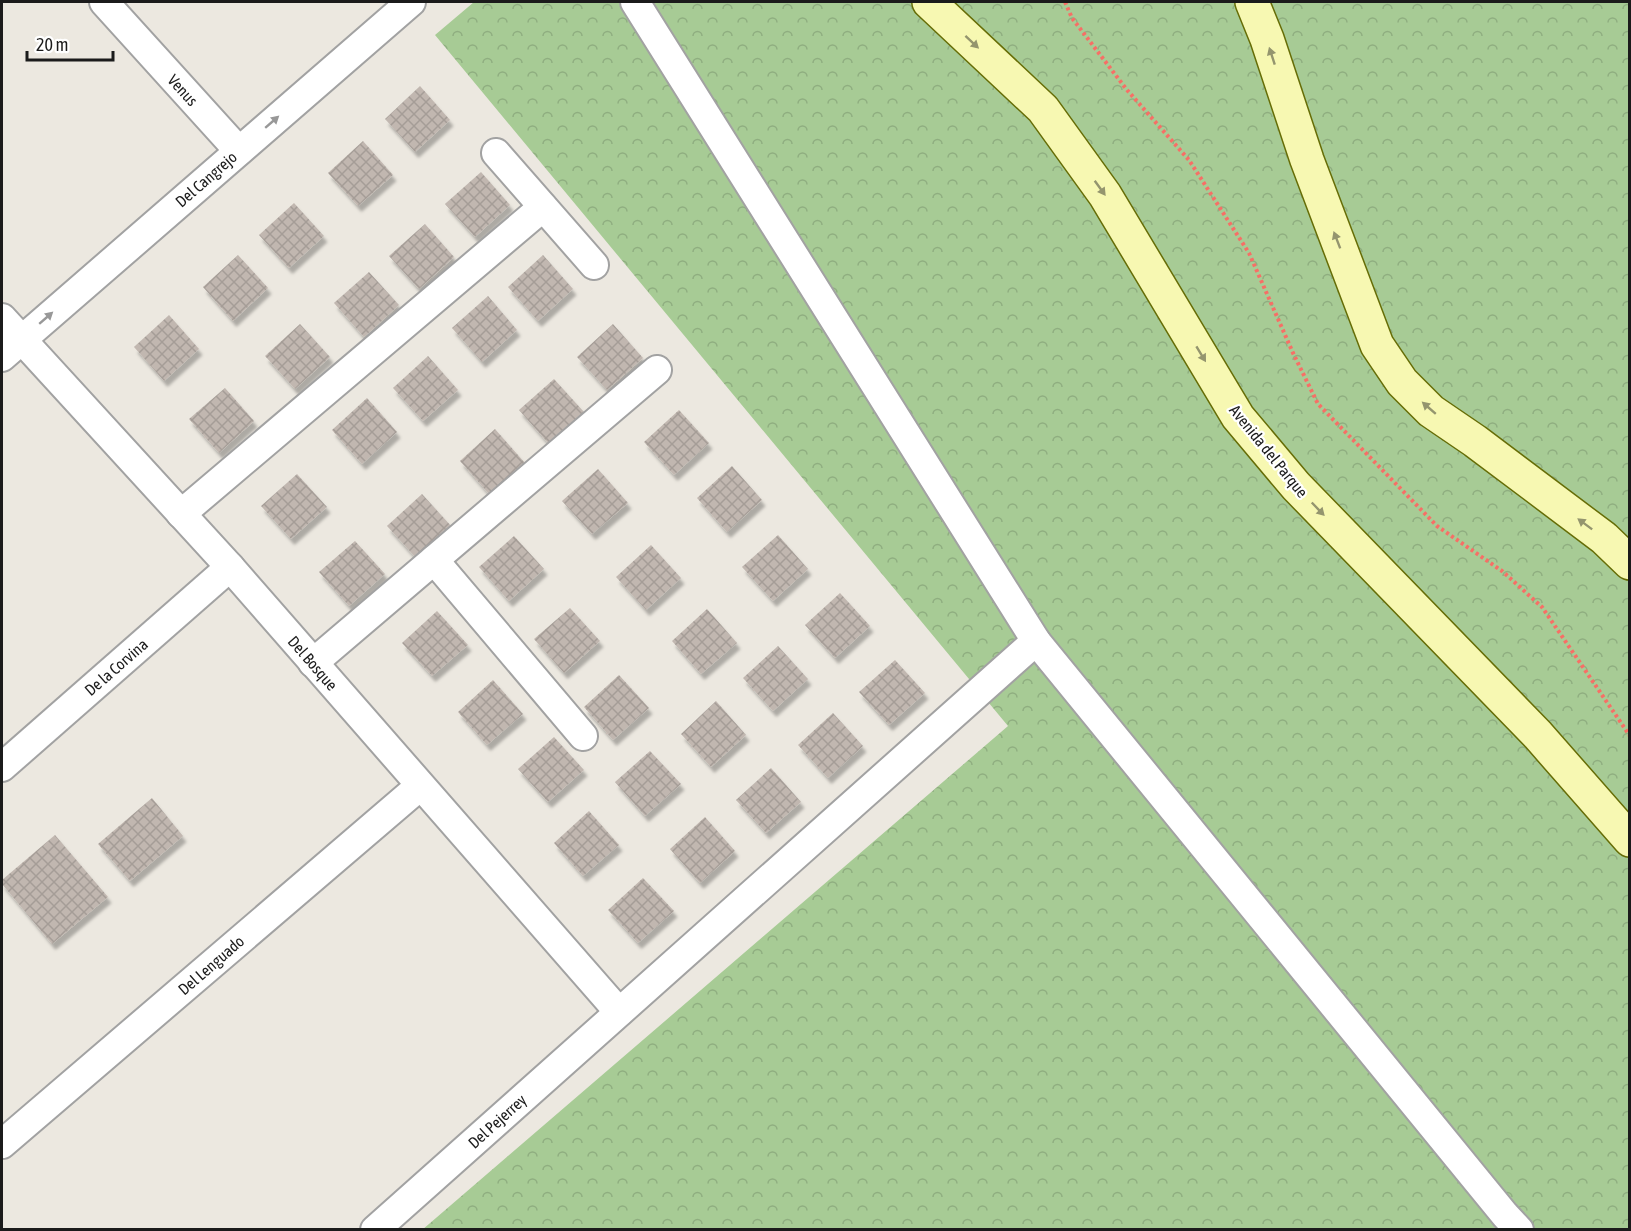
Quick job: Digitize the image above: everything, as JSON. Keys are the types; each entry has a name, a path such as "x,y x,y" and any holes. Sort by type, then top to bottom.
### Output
{"main road":[{"name":"Avenida del Parque","path":"929,2 1043,110 1105,195 1238,417 1296,486 1538,735 1629,840"},
{"path":"1252,2 1267,39 1307,160 1377,345 1402,382 1431,411 1595,531 1629,563"}],"street":[{"name":"Venus","path":"104,2 239,151"},
{"name":"Del Cangrejo","path":"11,348 411,2"},
{"path":"635,2 1036,641 1504,1225"},
{"path":"496,153 594,266"},
{"path":"181,514 543,207"},
{"name":"Del Bosque","path":"2,318 11,348 181,514 230,567 619,1012"},
{"path":"313,663 657,370"},
{"path":"434,560 583,736"},
{"name":"De la Corvina","path":"2,767 230,567"},
{"name":"Del Pejerrey","path":"375,1230 1036,641"},
{"name":"Del Lenguado","path":"2,1144 420,786"}],"path":[{"path":"1065,2 1072,18 1127,90 1189,160 1249,253 1318,404 1437,526 1502,571 1542,607 1629,736"}],"green space":[{"path":"474,2 1629,2 1629,1229 422,1230 1008,726 435,35"}],"building":[{"path":"420,86 450,120 415,152 385,119"},
{"path":"363,141 393,175 358,206 328,173"},
{"path":"481,172 510,205 475,237 445,204"},
{"path":"294,203 324,236 289,268 259,235"},
{"path":"425,224 454,257 419,289 389,256"},
{"path":"238,255 268,288 233,321 203,287"},
{"path":"543,255 573,289 538,321 508,287"},
{"path":"369,272 399,305 364,337 334,303"},
{"path":"488,296 517,330 482,362 452,328"},
{"path":"169,315 199,349 164,381 134,347"},
{"path":"300,324 330,357 295,389 265,356"},
{"path":"613,324 643,358 607,390 577,357"},
{"path":"428,356 458,390 423,421 393,388"},
{"path":"554,379 584,412 549,444 519,410"},
{"path":"225,388 254,421 219,453 189,419"},
{"path":"367,398 397,432 362,464 332,430"},
{"path":"679,410 709,443 674,475 644,442"},
{"path":"495,429 525,463 490,495 460,461"},
{"path":"732,466 762,500 727,532 697,498"},
{"path":"598,469 628,503 592,534 562,501"},
{"path":"297,474 327,507 291,539 261,506"},
{"path":"422,494 452,527 417,559 387,526"},
{"path":"778,535 808,569 773,601 742,567"},
{"path":"514,536 544,569 509,601 479,567"},
{"path":"355,541 385,574 349,606 319,572"},
{"path":"651,545 681,578 646,610 616,577"},
{"path":"840,593 870,626 835,658 805,625"},
{"path":"570,608 600,641 564,673 534,639"},
{"path":"707,609 737,643 701,674 672,641"},
{"path":"437,611 468,645 432,676 402,643"},
{"path":"778,646 808,679 773,711 743,678"},
{"path":"895,660 925,693 889,725 859,692"},
{"path":"619,675 649,708 613,740 584,707"},
{"path":"493,680 523,714 487,745 458,712"},
{"path":"716,701 746,735 711,767 681,734"},
{"path":"833,713 863,746 828,778 798,745"},
{"path":"554,737 584,770 548,802 518,769"},
{"path":"650,751 681,784 645,816 615,782"},
{"path":"771,768 801,802 766,833 736,800"},
{"path":"152,798 183,836 130,881 98,844"},
{"path":"589,811 619,845 583,876 554,843"},
{"path":"705,817 735,851 700,883 670,849"},
{"path":"55,835 108,897 52,944 2,884 2,880"},
{"path":"643,878 674,911 638,943 608,910"}]}
